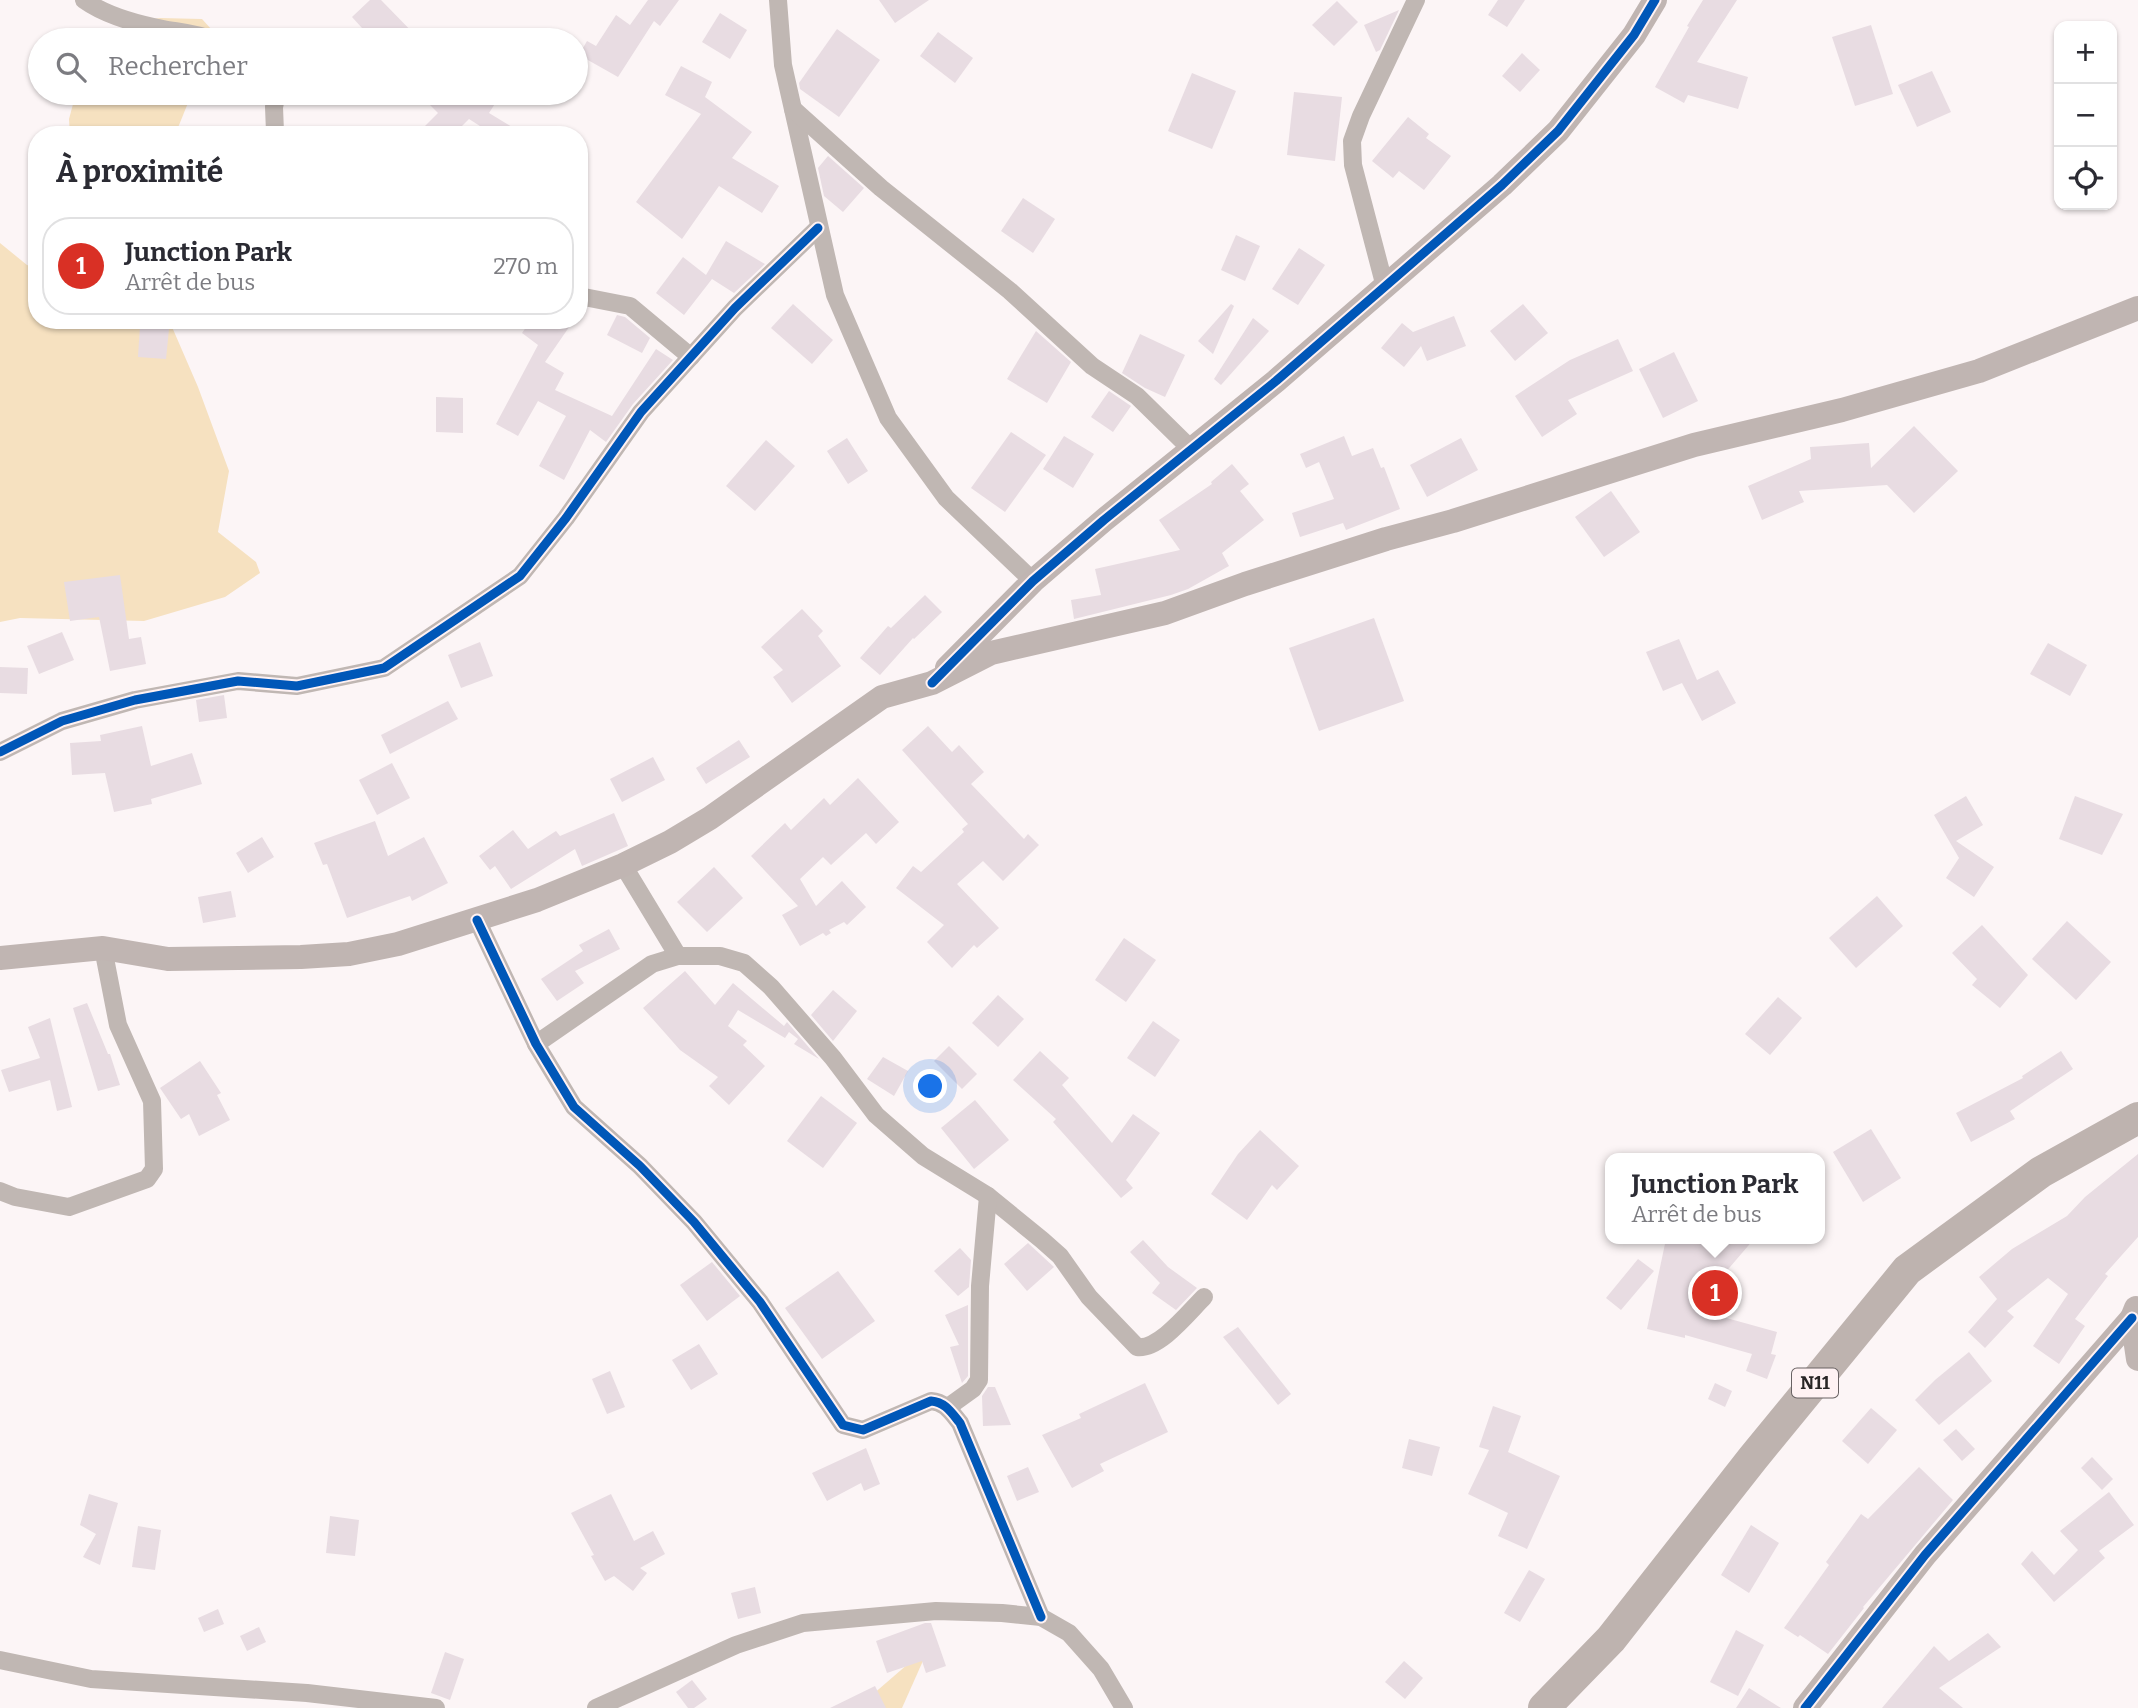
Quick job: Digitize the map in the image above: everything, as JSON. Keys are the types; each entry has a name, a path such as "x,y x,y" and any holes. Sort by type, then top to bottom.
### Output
{"highway":[{"name":"N11","path":"1544,1708 1611,1639 1745,1468 1907,1270 2041,1172 2138,1118"}],"main road":[{"path":"932,683 1033,581 1276,381 1502,185 1558,131 1634,35 1655,0"},
{"path":"0,958 103,948 168,959 349,954 398,944 477,920 537,900 623,865 670,842 710,818 882,697 932,683 991,653 1165,613 1373,543 1453,521 1694,445 1842,410 1979,370 2138,308"},
{"path":"2135,1311 2138,1359"},
{"path":"1805,1708 1926,1555 2135,1311"}],"street":[{"path":"84,0 96,9 158,28"},
{"path":"778,0 783,65 835,295 888,418 946,498 1033,581"},
{"path":"1385,287 1353,165 1352,141 1361,116 1416,0"},
{"path":"275,126 276,105"},
{"path":"793,109 881,188 1010,291 1092,366 1137,396 1191,449"},
{"path":"0,752 62,721 135,701 239,681 298,686 384,668 520,576 566,518 641,412 735,308 818,228"},
{"path":"588,298 631,306 691,357"},
{"path":"623,865 678,957"},
{"path":"477,920 537,1044 574,1107 640,1166 694,1222 751,1292 811,1374 843,1425 863,1430 931,1401 939,1401 948,1407 960,1423 1041,1617"},
{"path":"0,1191 15,1197 69,1207 147,1179 154,1169 152,1101 118,1025 103,948"},
{"path":"537,1044 652,964 678,957 720,956 744,963 771,986 876,1115 923,1156 988,1196 1060,1256 1089,1297 1137,1347 1146,1349 1156,1344 1204,1297"},
{"path":"948,1407 973,1389 979,1380 979,1286 988,1196"},
{"path":"596,1708 736,1645 803,1623 936,1611 1041,1617 1069,1633 1101,1669 1124,1708"},
{"path":"0,1660 91,1679 307,1693 436,1708"}],"shaded area":[{"path":"160,18 202,19 210,28 124,28 132,22"},
{"path":"73,105 187,105 179,126 69,126"},
{"path":"0,243 28,265 28,329 173,329 229,471 218,532 256,562 260,573 225,597 144,621 20,618 0,622"},
{"path":"930,1645 902,1708 857,1708"}],"building":[{"path":"370,0 381,0 408,28 362,28 352,17"},
{"path":"648,0 679,0 660,26 654,21 618,77 588,60 588,42 596,46 616,15 630,25"},
{"path":"879,0 929,0 895,23"},
{"path":"1498,0 1525,0 1507,27 1488,15"},
{"path":"1703,0 1737,0 1697,62 1748,77 1738,109 1688,95 1684,103 1655,87"},
{"path":"1337,1 1358,22 1334,46 1312,25"},
{"path":"1399,10 1380,50 1376,52 1364,25"},
{"path":"720,13 747,30 730,59 702,42"},
{"path":"1871,25 1893,94 1855,106 1832,37"},
{"path":"837,29 880,60 839,117 800,89 799,83"},
{"path":"938,32 973,58 955,83 920,56"},
{"path":"1522,53 1540,70 1520,92 1502,76"},
{"path":"681,66 712,82 705,97 752,132 732,158 779,186 762,213 719,186 682,239 636,202 701,114 665,95"},
{"path":"1932,71 1951,112 1917,127 1898,85"},
{"path":"1192,73 1236,91 1212,149 1168,131"},
{"path":"1294,92 1342,97 1335,161 1287,155"},
{"path":"430,105 494,105 489,113 510,126 480,126 469,119 462,126 425,126 438,113"},
{"path":"1408,117 1429,134 1426,138 1451,156 1424,190 1399,171 1393,178 1372,161"},
{"path":"828,156 864,188 843,212 824,196 818,168"},
{"path":"1023,198 1055,219 1033,253 1001,231"},
{"path":"1236,235 1260,246 1245,281 1221,270"},
{"path":"726,241 765,264 734,293 712,279 684,315 656,293 683,257 706,275"},
{"path":"1299,248 1325,265 1298,305 1272,289"},
{"path":"793,304 833,340 812,364 771,328"},
{"path":"1231,304 1234,306 1213,354 1198,341"},
{"path":"1523,304 1548,333 1515,361 1490,331"},
{"path":"617,315 625,317 650,338 642,353 607,335"},
{"path":"1454,316 1466,346 1427,361 1421,346 1404,367 1381,348 1402,323 1413,332"},
{"path":"1253,318 1269,331 1221,385 1214,379"},
{"path":"140,329 169,329 166,359 138,357"},
{"path":"525,329 568,329 545,362 564,373 555,390 612,416 656,349 673,360 633,404 606,442 590,430 564,480 539,466 566,416 538,401 518,436 496,424 538,345 522,333"},
{"path":"1036,331 1071,362 1047,403 1007,379"},
{"path":"1140,334 1185,355 1165,397 1122,373"},
{"path":"1618,339 1633,371 1568,400 1577,414 1542,437 1515,396 1570,360"},
{"path":"1674,352 1698,401 1663,418 1639,369"},
{"path":"1109,391 1131,406 1113,432 1091,417"},
{"path":"436,397 463,398 463,433 436,432"},
{"path":"1914,426 1958,471 1914,513 1887,485 1799,491 1804,502 1762,520 1748,486 1811,459 1810,447 1869,443 1871,468"},
{"path":"1011,432 1046,455 1005,512 971,488"},
{"path":"1064,436 1094,454 1073,488 1043,469"},
{"path":"1344,436 1352,456 1373,448 1381,468 1384,467 1400,509 1346,530 1343,523 1300,537 1292,513 1334,499 1319,462 1306,468 1300,454"},
{"path":"847,438 868,471 848,484 827,451"},
{"path":"1461,438 1478,470 1427,497 1410,465"},
{"path":"766,440 795,466 755,511 726,486"},
{"path":"1232,464 1249,484 1240,491 1264,520 1222,553 1229,566 1188,589 1171,595 1074,619 1071,600 1101,595 1095,569 1180,550 1159,520 1212,484 1211,482"},
{"path":"1611,491 1640,532 1604,557 1575,517"},
{"path":"120,575 129,639 141,637 146,664 110,671 99,617 70,621 64,582"},
{"path":"925,595 942,612 913,638 880,675 860,658 888,626 891,628"},
{"path":"802,609 823,631 818,636 841,666 792,703 773,677 783,670 761,647"},
{"path":"1374,618 1404,701 1319,731 1289,648"},
{"path":"62,632 74,660 39,674 27,646"},
{"path":"1679,639 1697,680 1718,670 1736,703 1702,721 1682,683 1663,691 1646,652"},
{"path":"480,642 493,676 461,688 448,655"},
{"path":"2048,643 2087,665 2070,696 2030,674"},
{"path":"0,667 28,668 27,694 0,693"},
{"path":"224,695 227,718 199,722 196,700"},
{"path":"448,701 458,719 390,754 381,735"},
{"path":"142,726 151,766 192,753 202,784 151,799 152,804 114,812 105,773 72,775 70,743 101,741 100,735"},
{"path":"928,726 952,752 959,745 984,772 971,784 1024,839 1028,834 1039,845 1003,881 983,861 957,884 999,928 977,948 974,945 952,968 927,942 944,925 896,888 913,866 921,872 964,832 962,829 968,824 902,750"},
{"path":"739,740 750,757 706,784 696,768"},
{"path":"653,757 665,780 622,802 610,779"},
{"path":"392,763 410,798 377,815 359,780"},
{"path":"858,778 899,822 876,844 866,833 831,865 823,857 800,879 816,906 842,881 866,907 847,925 844,922 829,930 831,933 826,936 823,933 800,946 782,915 798,906 751,856 785,823 791,830 824,798 830,805"},
{"path":"1966,796 1983,825 1956,841 1994,867 1974,897 1946,878 1959,858 1934,815"},
{"path":"2075,796 2123,814 2102,855 2059,839"},
{"path":"614,813 628,846 582,866 575,849 511,889 495,866 490,870 479,856 513,830 528,849 556,831 560,836"},
{"path":"375,821 388,856 424,837 448,883 412,901 410,896 347,918 327,864 323,865 314,843"},
{"path":"262,837 274,857 248,873 236,853"},
{"path":"714,867 743,898 707,932 677,902"},
{"path":"231,891 236,917 203,923 198,897"},
{"path":"1877,896 1903,926 1856,968 1829,938"},
{"path":"2067,921 2111,962 2076,1000 2032,959"},
{"path":"1982,925 2028,975 2000,1008 1972,985 1977,979 1952,953"},
{"path":"609,929 620,949 575,971 584,983 557,1001 541,979 583,951 579,945"},
{"path":"1124,938 1156,960 1126,1002 1095,980"},
{"path":"685,971 715,1005 733,983 784,1026 787,1022 819,1059 794,1044 798,1039 789,1032 785,1038 738,1010 728,1026 747,1041 743,1045 765,1066 729,1105 709,1086 718,1077 680,1050 643,1008"},
{"path":"833,990 857,1011 833,1041 811,1015"},
{"path":"998,995 1024,1019 998,1047 972,1023"},
{"path":"1778,997 1802,1018 1770,1055 1745,1034"},
{"path":"87,1003 110,1054 120,1085 98,1091 73,1008"},
{"path":"50,1018 72,1107 57,1111 50,1080 9,1092 1,1070 40,1058 28,1027"},
{"path":"1153,1021 1180,1040 1155,1077 1127,1058"},
{"path":"949,1046 977,1074 962,1089 934,1061"},
{"path":"1040,1051 1069,1078 1062,1085 1112,1143 1133,1114 1160,1133 1126,1180 1133,1188 1121,1198 1053,1122 1056,1119 1013,1080"},
{"path":"2061,1051 2073,1069 2010,1111 2015,1119 1971,1142 1956,1113 2023,1078 2022,1076"},
{"path":"883,1057 908,1071 894,1096 867,1079"},
{"path":"200,1061 221,1093 217,1095 230,1120 199,1136 189,1114 181,1119 160,1088"},
{"path":"821,1096 857,1123 823,1168 787,1141"},
{"path":"975,1100 1009,1140 974,1169 941,1128"},
{"path":"1871,1129 1901,1178 1863,1202 1833,1152"},
{"path":"1260,1130 1299,1166 1277,1190 1272,1185 1247,1220 1211,1194 1238,1154"},
{"path":"2138,1154 2138,1237 2105,1274 2108,1276 2075,1319 2085,1326 2059,1364 2033,1346 2068,1294 2048,1278 2007,1311 2014,1317 1985,1348 1968,1332 1997,1299 1979,1277 2012,1249 2067,1216 2085,1197"},
{"path":"1143,1240 1168,1267 1197,1288 1176,1310 1152,1293 1160,1283 1130,1252"},
{"path":"1028,1243 1054,1267 1027,1291 1004,1264"},
{"path":"1665,1244 1750,1244 1694,1309 1777,1332 1771,1354 1776,1355 1767,1379 1746,1371 1752,1354 1685,1335 1685,1338 1647,1329"},
{"path":"960,1248 971,1260 969,1287 958,1296 934,1271"},
{"path":"1638,1259 1654,1271 1621,1310 1606,1298"},
{"path":"712,1262 740,1296 707,1321 680,1285"},
{"path":"838,1271 875,1321 822,1359 785,1308"},
{"path":"968,1305 968,1376 962,1383 950,1347 959,1345 945,1315"},
{"path":"1238,1327 1291,1394 1278,1405 1223,1337"},
{"path":"699,1344 718,1374 691,1390 672,1360"},
{"path":"1969,1352 1992,1381 1939,1425 1915,1400"},
{"path":"610,1371 625,1407 607,1414 592,1379"},
{"path":"1145,1383 1168,1432 1100,1464 1104,1471 1072,1488 1042,1435 1081,1418 1079,1414"},
{"path":"1715,1383 1732,1391 1725,1407 1708,1399"},
{"path":"988,1387 995,1387 1011,1425 983,1426 982,1396"},
{"path":"1493,1406 1521,1416 1508,1452 1560,1476 1527,1549 1498,1536 1508,1513 1468,1494 1489,1450 1479,1447"},
{"path":"1871,1408 1897,1430 1868,1464 1842,1441"},
{"path":"1956,1429 1975,1449 1962,1461 1943,1440"},
{"path":"1409,1439 1440,1447 1432,1476 1402,1468"},
{"path":"866,1448 880,1484 864,1491 861,1483 827,1501 812,1473"},
{"path":"2092,1457 2113,1479 2102,1490 2081,1468"},
{"path":"1028,1467 1039,1492 1017,1501 1007,1476"},
{"path":"1919,1467 1953,1500 1863,1607 1828,1654 1800,1635 1798,1637 1784,1628 1829,1565 1826,1562 1861,1514 1868,1519"},
{"path":"2109,1492 2134,1525 2099,1551 2105,1558 2054,1602 2021,1564 2032,1551 2054,1575 2078,1550 2060,1531"},
{"path":"89,1494 118,1503 100,1565 83,1557 96,1534 80,1525"},
{"path":"611,1494 634,1541 653,1531 665,1554 640,1568 647,1573 633,1591 614,1576 605,1581 571,1513"},
{"path":"330,1516 359,1520 355,1556 326,1553"},
{"path":"1751,1525 1779,1543 1749,1593 1721,1575"},
{"path":"138,1526 161,1530 155,1570 132,1567"},
{"path":"1529,1570 1545,1579 1520,1622 1504,1613"},
{"path":"755,1587 761,1613 738,1619 731,1593"},
{"path":"218,1609 224,1624 204,1632 198,1618"},
{"path":"931,1623 946,1666 926,1673 922,1661 887,1673 876,1641"},
{"path":"259,1627 266,1642 247,1651 240,1636"},
{"path":"1736,1630 1764,1645 1738,1696 1710,1682"},
{"path":"1988,1633 2001,1647 1939,1688 1963,1708 1882,1708 1934,1646 1949,1661"},
{"path":"445,1652 464,1659 450,1700 431,1693"},
{"path":"1404,1661 1423,1678 1405,1699 1385,1682"},
{"path":"692,1680 707,1699 694,1708 688,1708 676,1692"},
{"path":"875,1686 886,1708 830,1708"},
{"path":"1749,1688 1781,1708 1736,1708"}],"cycle path":[{"path":"932,683 1033,581 1276,381 1502,185 1558,131 1634,35 1655,0"},
{"path":"0,752 62,721 135,700 238,681 297,686 384,668 520,576 566,518 641,412 735,308 818,228"},
{"path":"477,920 536,1044 574,1107 640,1166 694,1222 760,1302 843,1425 863,1430 931,1401 944,1406 954,1415 960,1423 1041,1617"},
{"path":"1805,1708 1925,1555 2132,1318"}],"place":[{"name":"Junction Park","path":"1715,1293"}]}
